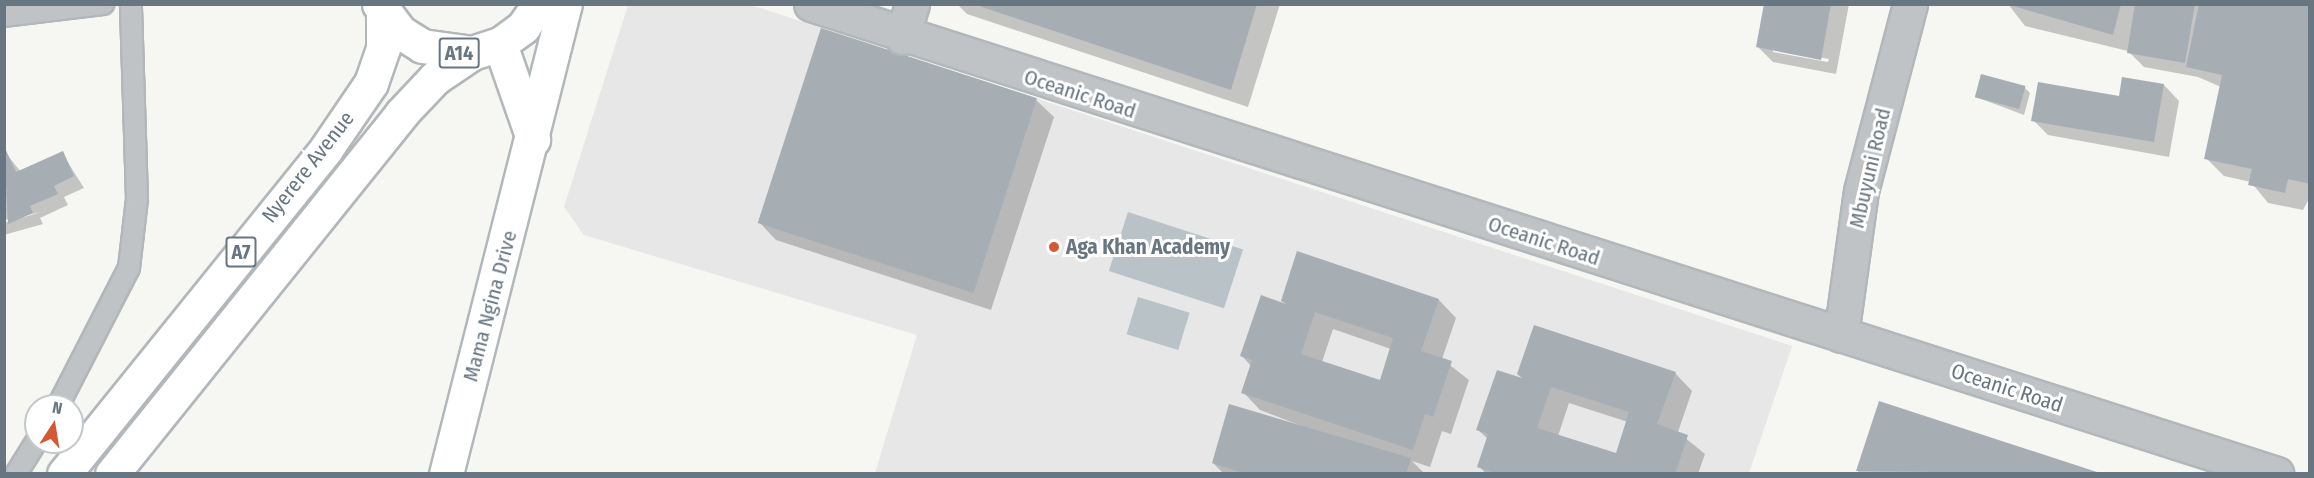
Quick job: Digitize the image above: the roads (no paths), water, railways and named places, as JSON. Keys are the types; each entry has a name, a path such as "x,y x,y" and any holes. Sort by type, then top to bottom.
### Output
{"main road":[{"name":"A14","path":"381,9 422,46 486,48 523,27 539,4"},
{"name":"Mama Ngina Drive","path":"446,474 533,139 565,4"},
{"name":"Nyerere Avenue","path":"64,474 326,149 371,83 383,48 381,9"},
{"path":"486,48 533,139"},
{"name":"Nyerere Avenue","path":"112,474 401,114 435,78 486,48"}],"street":[{"name":"Oceanic Road","path":"811,4 902,37 1841,335 2225,466 2277,474"},
{"path":"902,37 912,4"},
{"name":"Mbuyuni Road","path":"1841,335 1861,191 1910,4"}],"lane":[{"path":"4,16 103,4"},
{"path":"64,394 129,268 137,200 131,4"},
{"path":"15,474 28,454"}],"place":[{"name":"Aga Khan Academy","path":"1054,247"}]}
